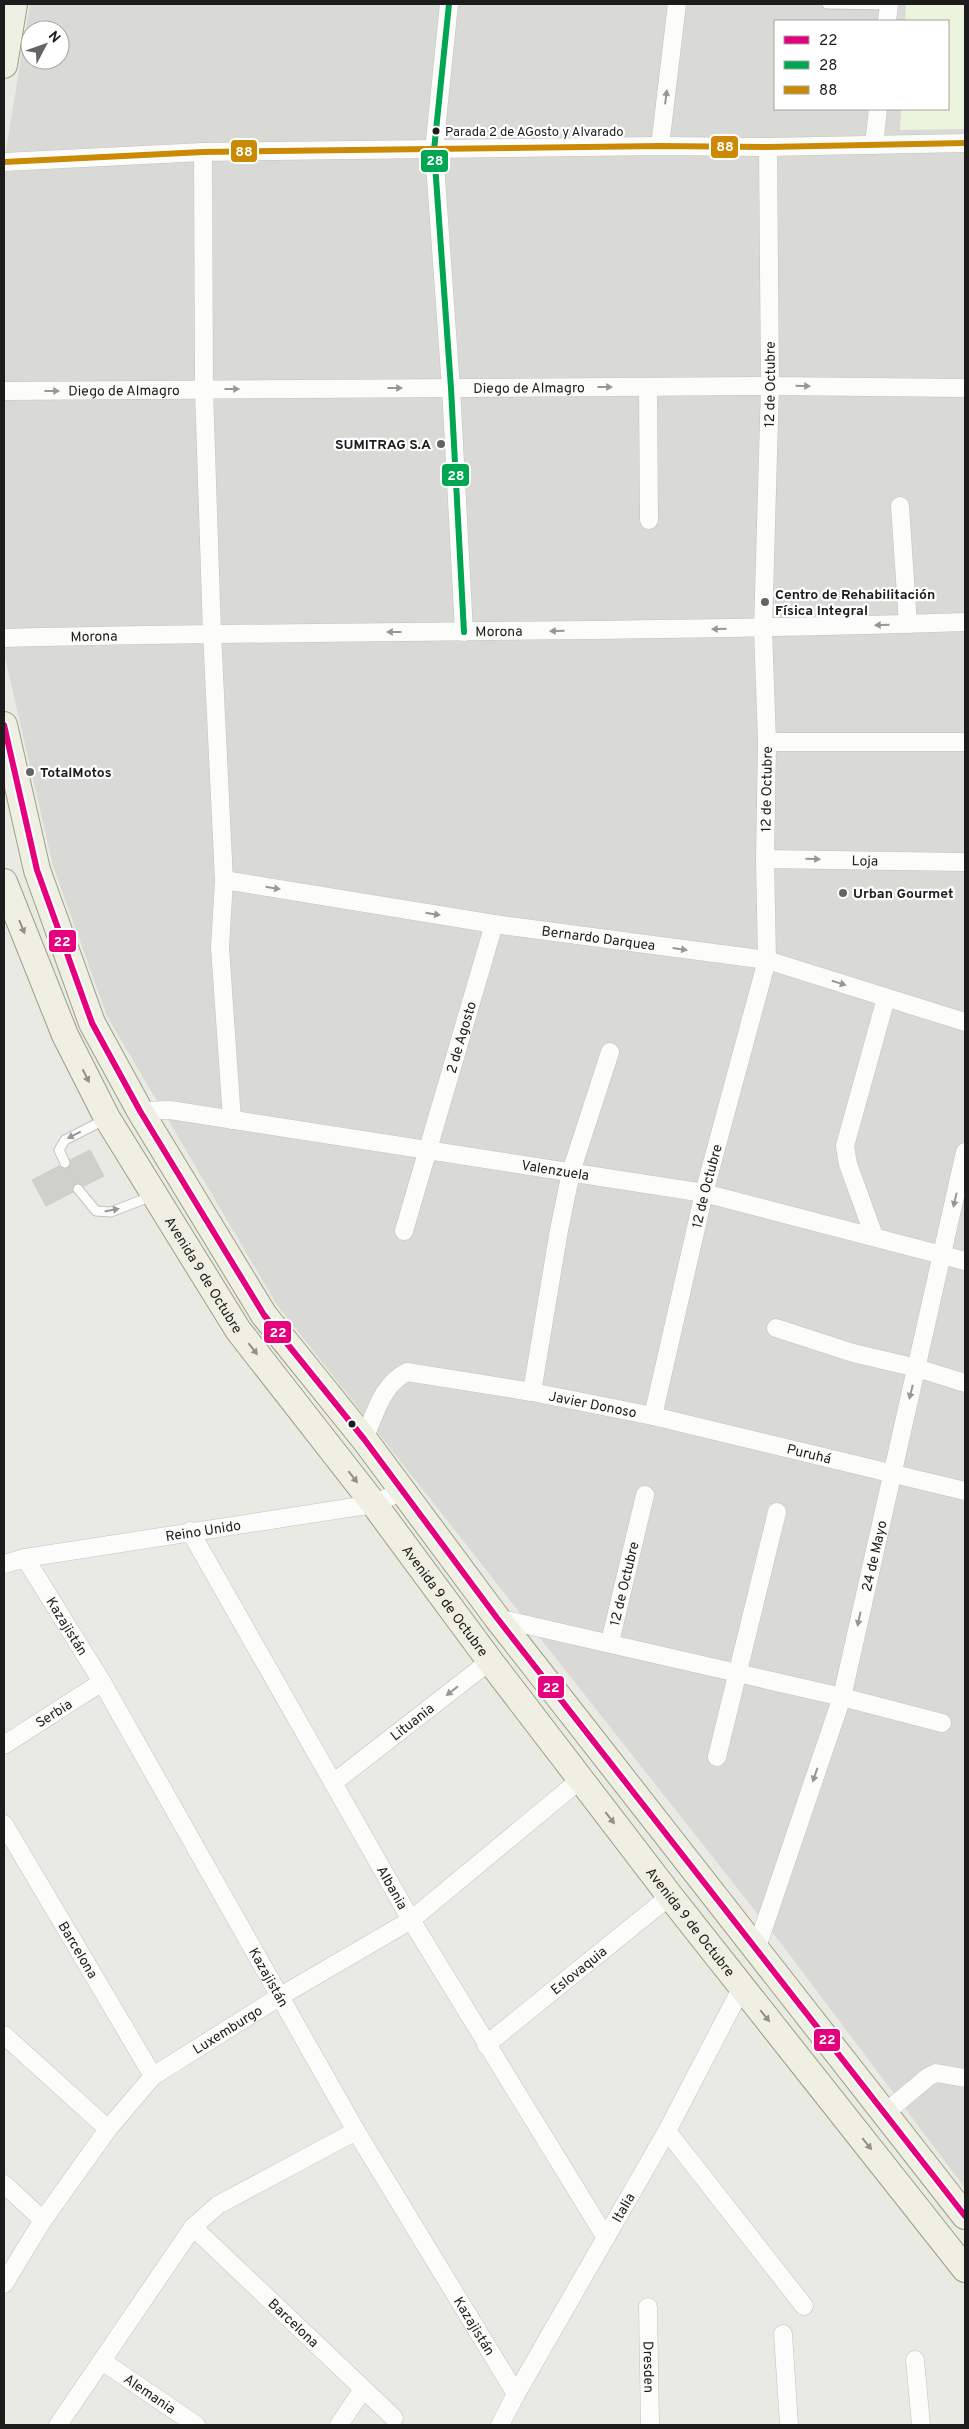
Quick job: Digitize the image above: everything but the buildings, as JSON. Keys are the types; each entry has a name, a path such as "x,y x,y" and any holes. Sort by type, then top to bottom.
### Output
{"main road":[{"path":"4,65 14,4"},
{"path":"4,725 38,870 92,1023 140,1111 264,1315 364,1439 497,1618 965,2216"},
{"name":"Avenida 9 de Octubre","path":"4,882 65,1035 107,1118 238,1330 374,1504 490,1661 670,1896 965,2269"}],"street":[{"path":"449,4 434,150 451,388 464,632"},
{"path":"660,146 677,4"},
{"path":"874,145 878,110"},
{"path":"4,162 203,152 660,146 768,147 965,143"},
{"name":"12 de Octubre","path":"653,1416 704,1193 767,960 765,859 767,742 763,629 770,386 768,147"},
{"path":"203,152 204,390 212,633 224,880 220,947 232,1120"},
{"name":"Diego de Almagro","path":"4,391 770,386 965,388"},
{"path":"648,387 648,520"},
{"path":"900,506 908,624"},
{"name":"Morona","path":"4,638 212,633 763,629 965,622"},
{"path":"767,742 965,742"},
{"name":"Loja","path":"765,859 965,862"},
{"name":"Bernardo Darquea","path":"224,880 494,924 767,960 965,1022"},
{"name":"2 de Agosto","path":"404,1231 494,924"},
{"path":"874,1236 848,1164 845,1146 886,998"},
{"path":"532,1392 558,1230 571,1172 610,1052"},
{"name":"Valenzuela","path":"140,1111 170,1110 704,1193 965,1261"},
{"name":"24 de Mayo","path":"756,1950 842,1697 965,1152"},
{"path":"776,1328 853,1353 917,1368 965,1383"},
{"name":"Javier Donoso","path":"364,1439 386,1388 395,1378 406,1372 532,1392 653,1416"},
{"name":"Puruhá","path":"653,1416 965,1491"},
{"name":"Reino Unido","path":"4,1564 26,1558 190,1531 374,1504 402,1491"},
{"name":"12 de Octubre","path":"610,1642 645,1495"},
{"path":"717,1757 777,1512"},
{"name":"Albania","path":"190,1531 411,1920 606,2238"},
{"name":"Kazajistán","path":"26,1558 102,1682 356,2131 516,2394"},
{"path":"497,1618 738,1672 942,1723"},
{"name":"Lituania","path":"333,1783 490,1661"},
{"name":"Serbia","path":"4,1745 102,1682"},
{"name":"Luxemburgo","path":"4,2284 43,2220 108,2130 153,2076 279,1997 411,1920 580,1779"},
{"name":"Barcelona","path":"4,1824 153,2076"},
{"name":"Eslovaquia","path":"486,2045 670,1896"},
{"name":"Italia","path":"500,2425 667,2130 742,1987"},
{"path":"4,2035 108,2130"},
{"path":"885,2113 928,2077 936,2073 965,2078"},
{"path":"667,2130 804,2306"},
{"path":"58,2425 193,2227 218,2205 356,2131"},
{"path":"4,2184 43,2220"},
{"name":"Barcelona","path":"193,2227 394,2418"},
{"name":"Dresden","path":"648,2308 650,2425"},
{"path":"783,2334 789,2425"},
{"path":"915,2360 922,2425"},
{"name":"Alemania","path":"102,2361 196,2425"},
{"path":"339,2425 363,2389"}],"lane":[{"path":"827,4 889,10"},
{"path":"65,1162 59,1150 65,1140 107,1118"},
{"path":"78,1189 96,1211 111,1212 154,1195"}],"shaded area":[{"path":"30,4 965,4 965,2188 783,1946 277,1305 107,1016 53,866 4,653 4,162 20,65 20,70 70,70 70,20 27,20"},
{"path":"906,4 965,4 965,129 900,130 901,110 949,110 949,20 905,20"}],"transit line":[{"name":"28","path":"449,4 434,150 451,388 464,632"},
{"name":"88","path":"4,162 203,152 660,146 768,147 965,143"},
{"name":"22","path":"4,725 37,870 92,1023 140,1111 264,1315 364,1439 497,1618 965,2216"}],"place":[{"name":"Parada 2 de AGosto y Alvarado","path":"436,131"},
{"name":"SUMITRAG S.A","path":"441,444"},
{"name":"Centro de Rehabilitación Física Integral","path":"765,602"},
{"name":"TotalMotos","path":"30,772"},
{"name":"Urban Gourmet","path":"843,893"}]}
